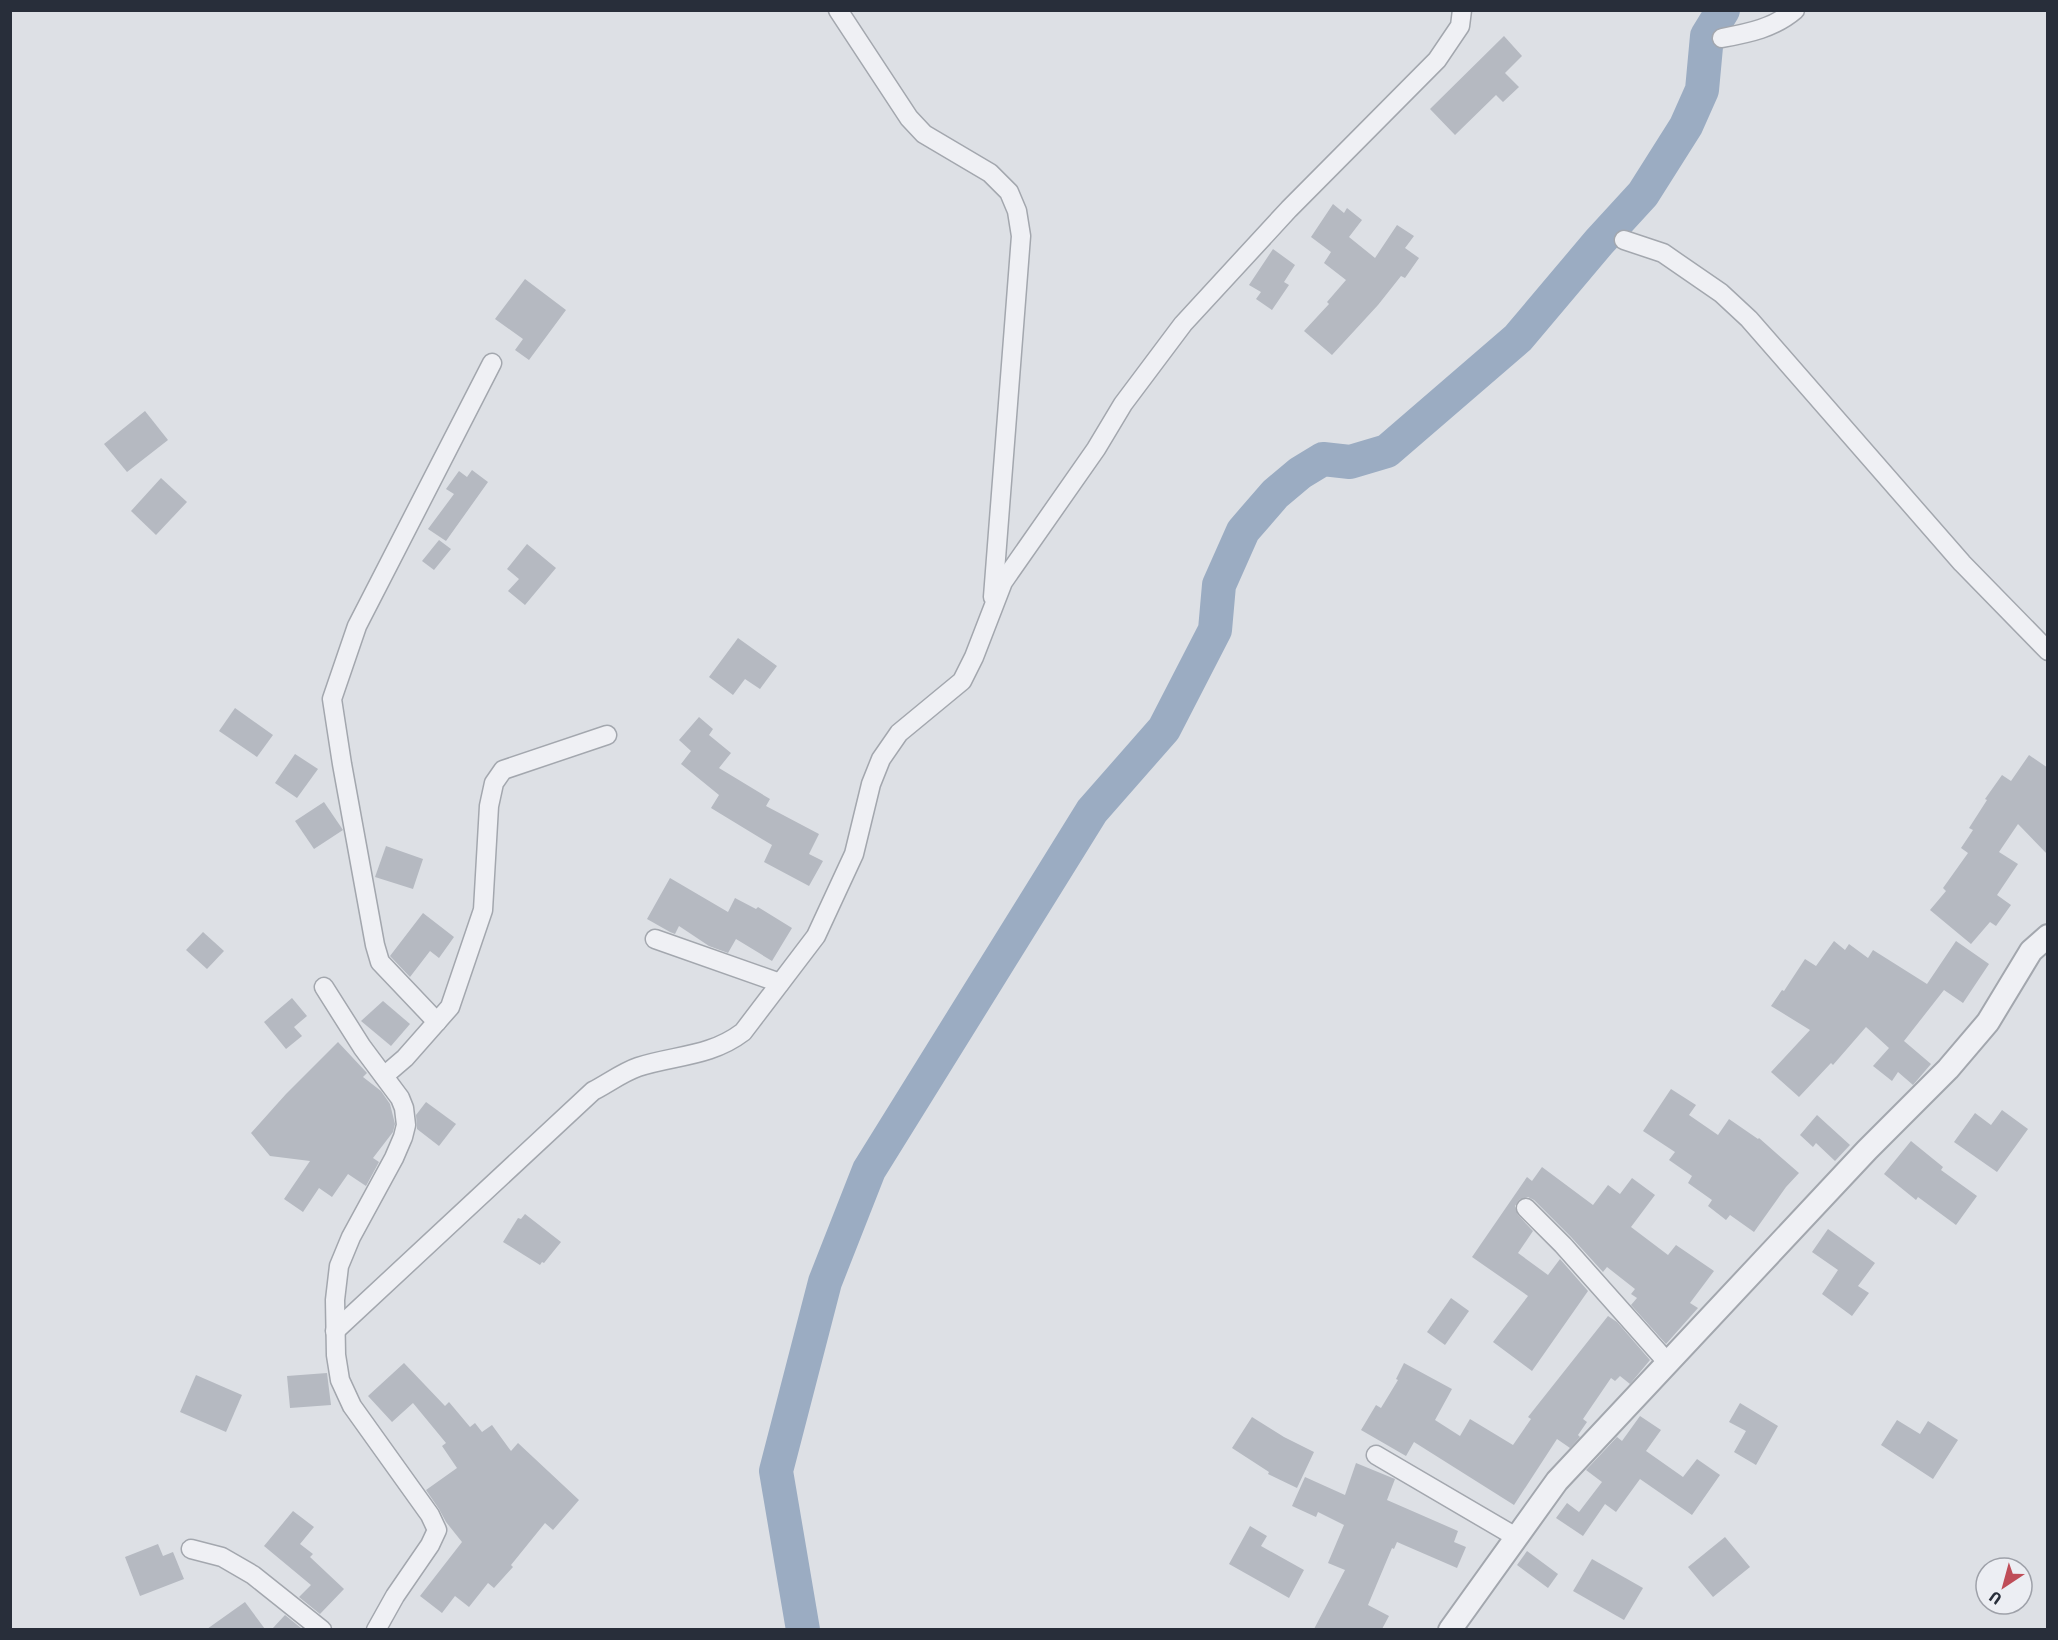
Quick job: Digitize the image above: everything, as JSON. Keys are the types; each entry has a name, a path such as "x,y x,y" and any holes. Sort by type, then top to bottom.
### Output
{"street":[{"path":"838,10 909,118 924,134 990,173 1009,192 1017,211 1021,236 992,610"},
{"path":"335,1331 593,1091 636,1067 707,1052 731,1041 742,1032 816,936 854,854 871,784 881,759 899,733 962,681 974,657 1003,582 1096,449 1123,404 1183,324 1289,209 1437,60 1460,26 1462,10"},
{"path":"1722,38 1751,33 1781,22 1795,10"},
{"path":"1624,240 1663,253 1721,293 1749,319 1962,563 2048,651"},
{"path":"437,1022 381,962 375,945 332,699 357,626 492,363"},
{"path":"384,1076 405,1058 450,1007 483,910 489,806 498,775 503,770 607,735"},
{"path":"1450,1629 1557,1481 1859,1158 1947,1069 1988,1022 2031,951 2048,936"},
{"path":"655,939 780,983"},
{"path":"324,987 362,1047 399,1098 404,1108 406,1125 394,1158 351,1237 339,1266 335,1300 335,1331 340,1380 352,1406 430,1515 437,1530 430,1545 395,1596 376,1629"},
{"path":"1526,1208 1563,1245 1668,1363"},
{"path":"1376,1455 1516,1537"},
{"path":"191,1549 222,1557 253,1575 322,1629"}],"building":[{"path":"1504,36 1522,56 1505,73 1519,87 1503,102 1496,95 1455,135 1430,109"},
{"path":"1333,204 1344,213 1347,208 1362,220 1349,237 1375,258 1397,225 1414,236 1405,248 1419,258 1405,278 1401,276 1332,355 1304,331 1329,304 1327,302 1346,280 1324,263 1331,252 1311,237"},
{"path":"1273,249 1295,265 1284,282 1289,285 1272,310 1256,299 1261,292 1249,285"},
{"path":"525,279 566,310 529,360 515,350 523,339 495,319"},
{"path":"145,411 168,440 127,472 104,444"},
{"path":"472,470 488,482 446,541 428,529 454,494 446,489 459,471 467,477"},
{"path":"161,478 187,502 156,535 131,511"},
{"path":"439,540 451,549 434,570 422,561"},
{"path":"527,544 556,568 525,605 508,591 519,579 507,569"},
{"path":"738,638 777,666 760,689 745,679 733,695 709,677"},
{"path":"235,708 273,735 257,757 219,731"},
{"path":"699,717 713,729 709,735 731,753 719,768 770,799 766,806 819,834 809,854 823,861 809,886 764,862 772,845 711,808 719,795 681,764 691,751 679,740"},
{"path":"295,754 318,769 297,798 275,783"},
{"path":"2029,755 2048,768 2048,855 2018,824 1999,852 2018,864 1997,895 2011,905 1996,926 1990,922 1971,944 1930,910 1946,891 1943,888 1968,853 1961,848 1973,830 1969,828 1987,800 1985,799 2002,775 2011,781"},
{"path":"324,802 343,830 314,849 295,821"},
{"path":"386,846 423,859 413,889 375,877"},
{"path":"670,878 728,912 735,898 756,909 758,907 792,928 772,961 736,939 728,953 709,946 679,926 675,934 670,932 647,919"},
{"path":"423,913 454,937 439,958 430,951 410,977 390,956"},
{"path":"203,932 224,951 207,969 186,950"},
{"path":"1834,941 1845,950 1849,944 1868,958 1873,950 1927,984 1956,941 1989,964 1963,1003 1944,990 1904,1041 1931,1064 1913,1085 1898,1072 1892,1081 1873,1066 1889,1048 1866,1027 1833,1065 1831,1063 1799,1097 1771,1072 1810,1030 1771,1006 1805,959 1816,966"},
{"path":"292,998 307,1016 294,1027 302,1036 286,1049 264,1022"},
{"path":"383,1001 410,1024 391,1046 361,1021"},
{"path":"338,1042 367,1073 363,1077 381,1091 390,1104 395,1124 393,1132 373,1158 379,1162 366,1186 348,1174 332,1197 319,1188 303,1212 284,1199 310,1161 270,1156 251,1133"},
{"path":"1671,1089 1696,1105 1689,1115 1718,1135 1729,1119 1759,1138 1799,1173 1786,1187 1754,1232 1730,1215 1726,1220 1708,1206 1712,1200 1688,1183 1692,1176 1669,1160 1675,1152 1643,1131"},
{"path":"426,1102 456,1124 439,1146 417,1129 416,1115"},
{"path":"2002,1110 2028,1129 1997,1172 1954,1142 1975,1113 1991,1125"},
{"path":"1817,1115 1850,1145 1835,1161 1816,1143 1813,1147 1800,1135"},
{"path":"1911,1141 1943,1167 1941,1170 1977,1196 1956,1225 1918,1197 1916,1200 1884,1174"},
{"path":"1542,1167 1593,1205 1608,1185 1620,1194 1632,1178 1655,1195 1631,1227 1668,1255 1676,1245 1714,1271 1690,1303 1698,1308 1666,1344 1631,1305 1637,1298 1631,1294 1635,1289 1607,1267 1603,1272 1534,1200 1528,1197 1519,1200 1515,1206 1518,1215 1533,1231 1518,1253 1548,1275 1560,1259 1588,1291 1532,1371 1493,1342 1528,1296 1472,1257 1527,1177 1532,1181"},
{"path":"525,1214 561,1242 540,1265 503,1242 518,1218 521,1219"},
{"path":"1828,1229 1875,1263 1858,1286 1869,1293 1852,1316 1822,1294 1838,1270 1812,1252"},
{"path":"1451,1298 1469,1311 1445,1345 1427,1332"},
{"path":"1608,1316 1617,1322 1650,1360 1630,1384 1620,1376 1615,1381 1611,1378 1583,1419 1587,1422 1578,1435 1580,1437 1570,1448 1557,1439 1514,1505 1414,1442 1406,1456 1361,1430 1376,1405 1381,1408 1398,1380 1396,1379 1404,1363 1452,1389 1435,1420 1460,1436 1470,1419 1513,1445 1531,1419 1528,1417"},
{"path":"404,1363 445,1406 449,1402 470,1427 475,1423 482,1432 492,1425 511,1451 518,1443 579,1500 553,1530 545,1523 511,1565 513,1567 494,1588 488,1583 469,1607 455,1596 442,1613 420,1596 462,1542 426,1490 457,1468 442,1446 446,1443 413,1403 392,1422 368,1396"},
{"path":"327,1373 331,1405 290,1408 287,1376"},
{"path":"196,1375 242,1395 226,1432 180,1412"},
{"path":"1740,1403 1778,1426 1756,1465 1734,1452 1746,1431 1729,1422"},
{"path":"1640,1416 1661,1430 1646,1451 1683,1477 1697,1459 1720,1475 1692,1515 1640,1479 1616,1512 1605,1504 1583,1536 1556,1518 1567,1503 1579,1512 1602,1482 1586,1470 1617,1437 1622,1441"},
{"path":"1252,1417 1314,1452 1297,1488 1268,1474 1269,1472 1232,1448"},
{"path":"1897,1420 1920,1434 1928,1421 1958,1440 1933,1479 1881,1445"},
{"path":"1356,1463 1395,1479 1387,1500 1458,1531 1454,1542 1466,1547 1457,1568 1397,1542 1394,1549 1392,1548 1368,1605 1389,1616 1382,1629 1314,1629 1345,1570 1328,1563 1344,1525 1318,1512 1316,1517 1292,1506 1305,1477 1345,1495"},
{"path":"293,1511 314,1527 300,1544 313,1554 310,1557 344,1589 320,1614 299,1597 311,1585 264,1546"},
{"path":"1250,1526 1267,1536 1261,1546 1304,1570 1289,1598 1229,1564"},
{"path":"1725,1537 1750,1567 1713,1597 1688,1567"},
{"path":"158,1544 163,1556 173,1552 184,1579 140,1596 125,1557"},
{"path":"1527,1551 1558,1574 1548,1588 1517,1565"},
{"path":"1592,1559 1643,1588 1624,1620 1573,1591"},
{"path":"245,1602 265,1629 207,1629"},
{"path":"285,1615 301,1628 272,1629"}],"waterway":[{"path":"803,1630 776,1471 825,1282 869,1170 1092,811 1164,729 1215,630 1219,585 1243,531 1275,494 1300,473 1323,459 1350,462 1387,451 1518,338 1643,194 1686,126 1702,90 1707,36 1723,10"}]}
